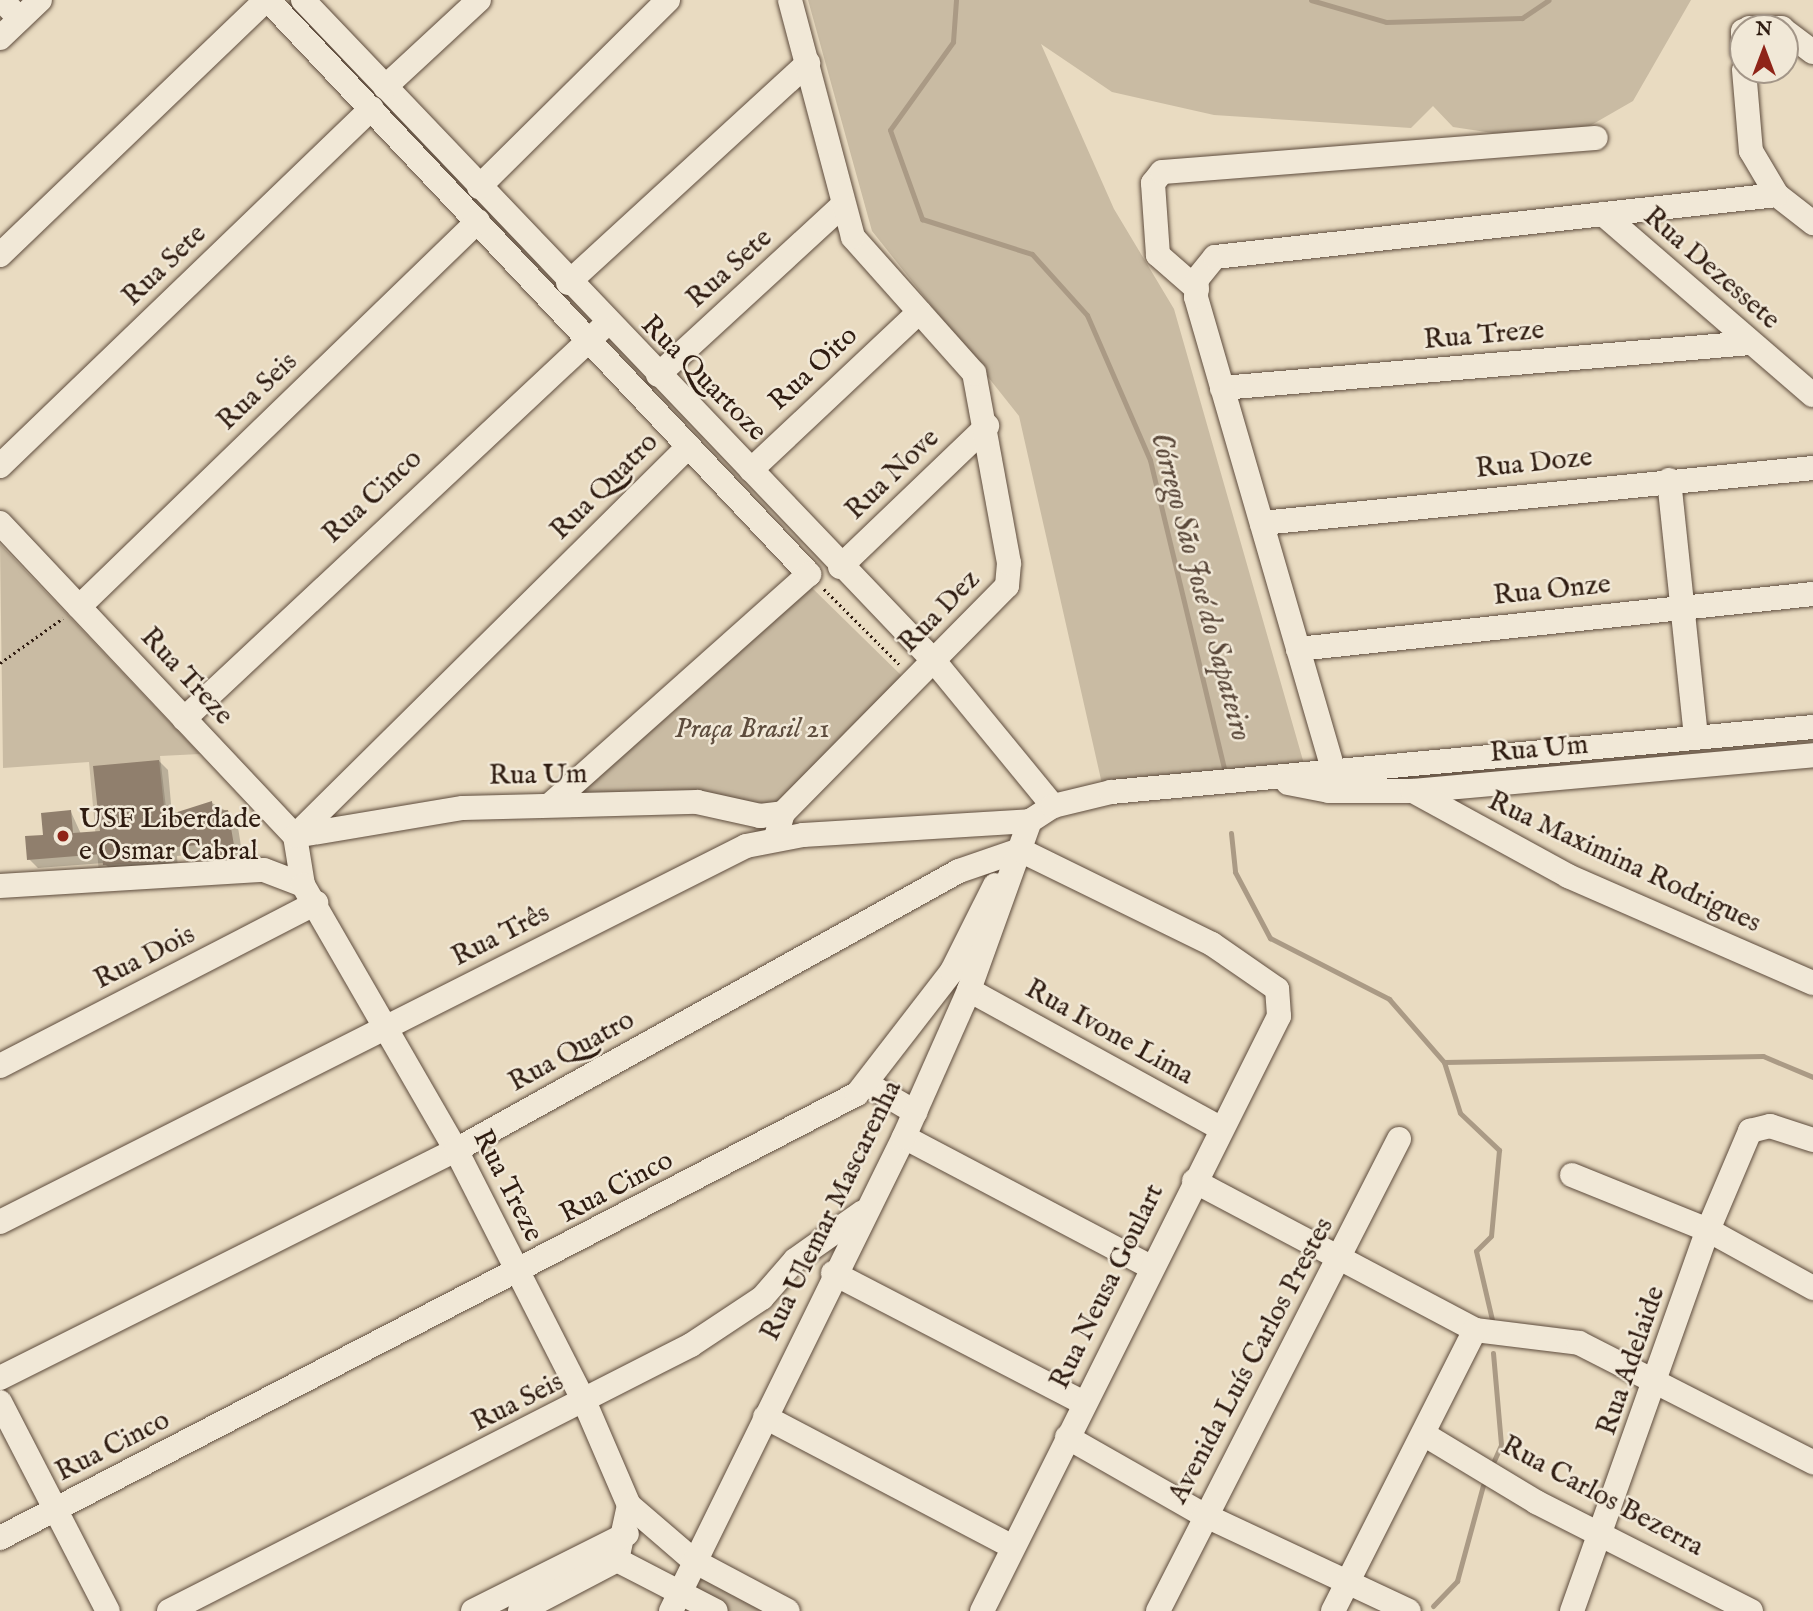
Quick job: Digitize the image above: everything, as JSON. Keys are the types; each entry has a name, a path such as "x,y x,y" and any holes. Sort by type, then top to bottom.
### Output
{"street":[{"path":"2,0 20,19"},
{"path":"0,38 40,0"},
{"path":"0,255 267,0"},
{"name":"Rua Quartoze","path":"267,0 479,187 568,283 598,332 662,417 809,574"},
{"name":"Rua Quartoze","path":"303,0 478,221 598,332 658,375 744,463 839,567 934,661 1052,806"},
{"path":"378,97 479,0"},
{"path":"479,187 668,0"},
{"path":"790,0 808,62 841,208 853,237 974,373 987,426"},
{"path":"1799,41 1813,52"},
{"path":"568,283 808,62"},
{"path":"1745,84 1751,151 1777,195 1813,223"},
{"name":"Rua Sete","path":"0,466 378,97"},
{"path":"1333,769 1196,289 1158,255 1153,183 1162,172 1597,138"},
{"path":"1196,289 1215,257 1777,195"},
{"name":"Rua Sete","path":"658,375 841,208"},
{"name":"Rua Dezessete","path":"1603,214 1813,395"},
{"name":"Rua Seis","path":"79,607 478,221"},
{"name":"Rua Oito","path":"744,463 919,312"},
{"name":"Rua Cinco","path":"184,719 598,332"},
{"name":"Rua Treze","path":"1223,388 1750,343"},
{"path":"662,417 680,398"},
{"name":"Rua Nove","path":"839,567 987,426"},
{"name":"Rua Dez","path":"783,813 1007,586 987,426"},
{"path":"697,455 744,463"},
{"name":"Rua Quatro","path":"295,836 697,455"},
{"name":"Rua Doze","path":"1262,523 1669,480 1813,468"},
{"path":"1669,480 1696,738"},
{"name":"Rua Treze","path":"0,523 295,836 310,894 389,1025 456,1150 585,1403 629,1505"},
{"path":"551,804 809,574"},
{"name":"Rua Onze","path":"1298,649 1813,594"},
{"name":"Rua Um","path":"1030,821 1052,806 1111,792 1272,779 1333,769 1813,727"},
{"name":"Rua Um","path":"1272,779 1329,791 1413,791 1813,755"},
{"name":"Rua Maximina Rodrigues","path":"1413,791 1568,876 1813,983"},
{"name":"Rua Um","path":"295,836 463,808 697,802 760,816 783,813"},
{"path":"776,837 783,813"},
{"path":"1014,852 1030,821"},
{"name":"Rua Três","path":"0,1222 722,858 776,837 1030,821"},
{"name":"Rua Cinco","path":"0,1538 518,1274 867,1084 952,971 1014,852"},
{"name":"Rua Quatro","path":"0,1378 456,1150 959,871 1014,852"},
{"name":"Rua Neusa Goulart","path":"982,1611 1220,1128 1279,1016 1277,989 1212,944 1014,852"},
{"name":"Rua Ulemar Mascarenha","path":"676,1602 832,1273 904,1137 969,990 1014,852"},
{"path":"0,886 264,870 310,894"},
{"name":"Rua Dois","path":"0,1066 310,894"},
{"name":"Rua Ivone Lima","path":"969,990 1220,1128"},
{"path":"867,1084 915,1112"},
{"name":"Rua Adelaide","path":"1572,1611 1659,1379 1708,1230 1751,1132 1770,1126 1813,1140"},
{"path":"904,1137 1151,1267"},
{"name":"Avenida Luís Carlos Prestes","path":"1158,1611 1203,1515 1340,1262 1399,1139"},
{"path":"1572,1175 1708,1230 1813,1288"},
{"path":"1194,1181 1340,1262 1475,1330 1579,1343 1659,1379 1813,1462"},
{"name":"Rua Seis","path":"169,1611 585,1403 762,1298 795,1261 867,1208"},
{"path":"832,1273 1084,1403"},
{"path":"1333,1611 1425,1435 1475,1330"},
{"path":"0,1402 108,1611"},
{"path":"765,1417 1013,1547"},
{"name":"Rua Carlos Bezerra","path":"1425,1435 1536,1502 1603,1533 1751,1611"},
{"path":"1067,1437 1203,1515 1346,1584 1409,1611"},
{"path":"520,1611 617,1560 627,1534 629,1505"},
{"path":"629,1505 696,1562"},
{"path":"473,1611 627,1534 696,1562 788,1611"},
{"path":"617,1560 676,1602 716,1611"}],"path":[{"path":"809,574 916,680"},
{"path":"0,663 79,607"}],"green space":[{"path":"808,0 1691,0 1633,101 1560,143 1453,127 1433,106 1411,128 1214,115 1112,92 1041,44 1114,209 1174,309 1304,764 1102,784 1019,416 872,231"},
{"path":"0,544 200,754 160,756 173,868 99,873 89,762 3,768"},
{"name":"Praça Brasil 21","path":"806,582 904,678 774,810 567,801"},
{"path":"700,1575 766,1611 721,1611 689,1594"}],"building":[{"path":"159,760 165,816 212,801 213,811 228,810 236,857 208,858 207,844 168,848 170,861 103,865 102,854 27,860 25,836 43,835 41,813 71,810 73,833 100,831 93,766"}],"waterway":[{"name":"Córrego São José do Sapateiro","path":"956,0 953,42 890,130 922,219 1032,254 1087,315 1150,460 1225,773"},
{"name":"Córrego São José do Sapateiro","path":"1311,0 1386,22 1522,18 1549,0"},
{"name":"Córrego São José do Sapateiro","path":"1231,833 1235,872 1270,938 1389,999 1444,1062"},
{"name":"Córrego São José do Sapateiro","path":"1444,1062 1763,1056 1813,1077"},
{"path":"1444,1062 1460,1113 1499,1150 1491,1236 1476,1251 1493,1324"},
{"path":"1493,1353 1501,1445 1494,1461"},
{"path":"1433,1606 1457,1581 1483,1485"}],"place":[{"name":"USF Liberdade e Osmar Cabral","path":"63,836"}]}
